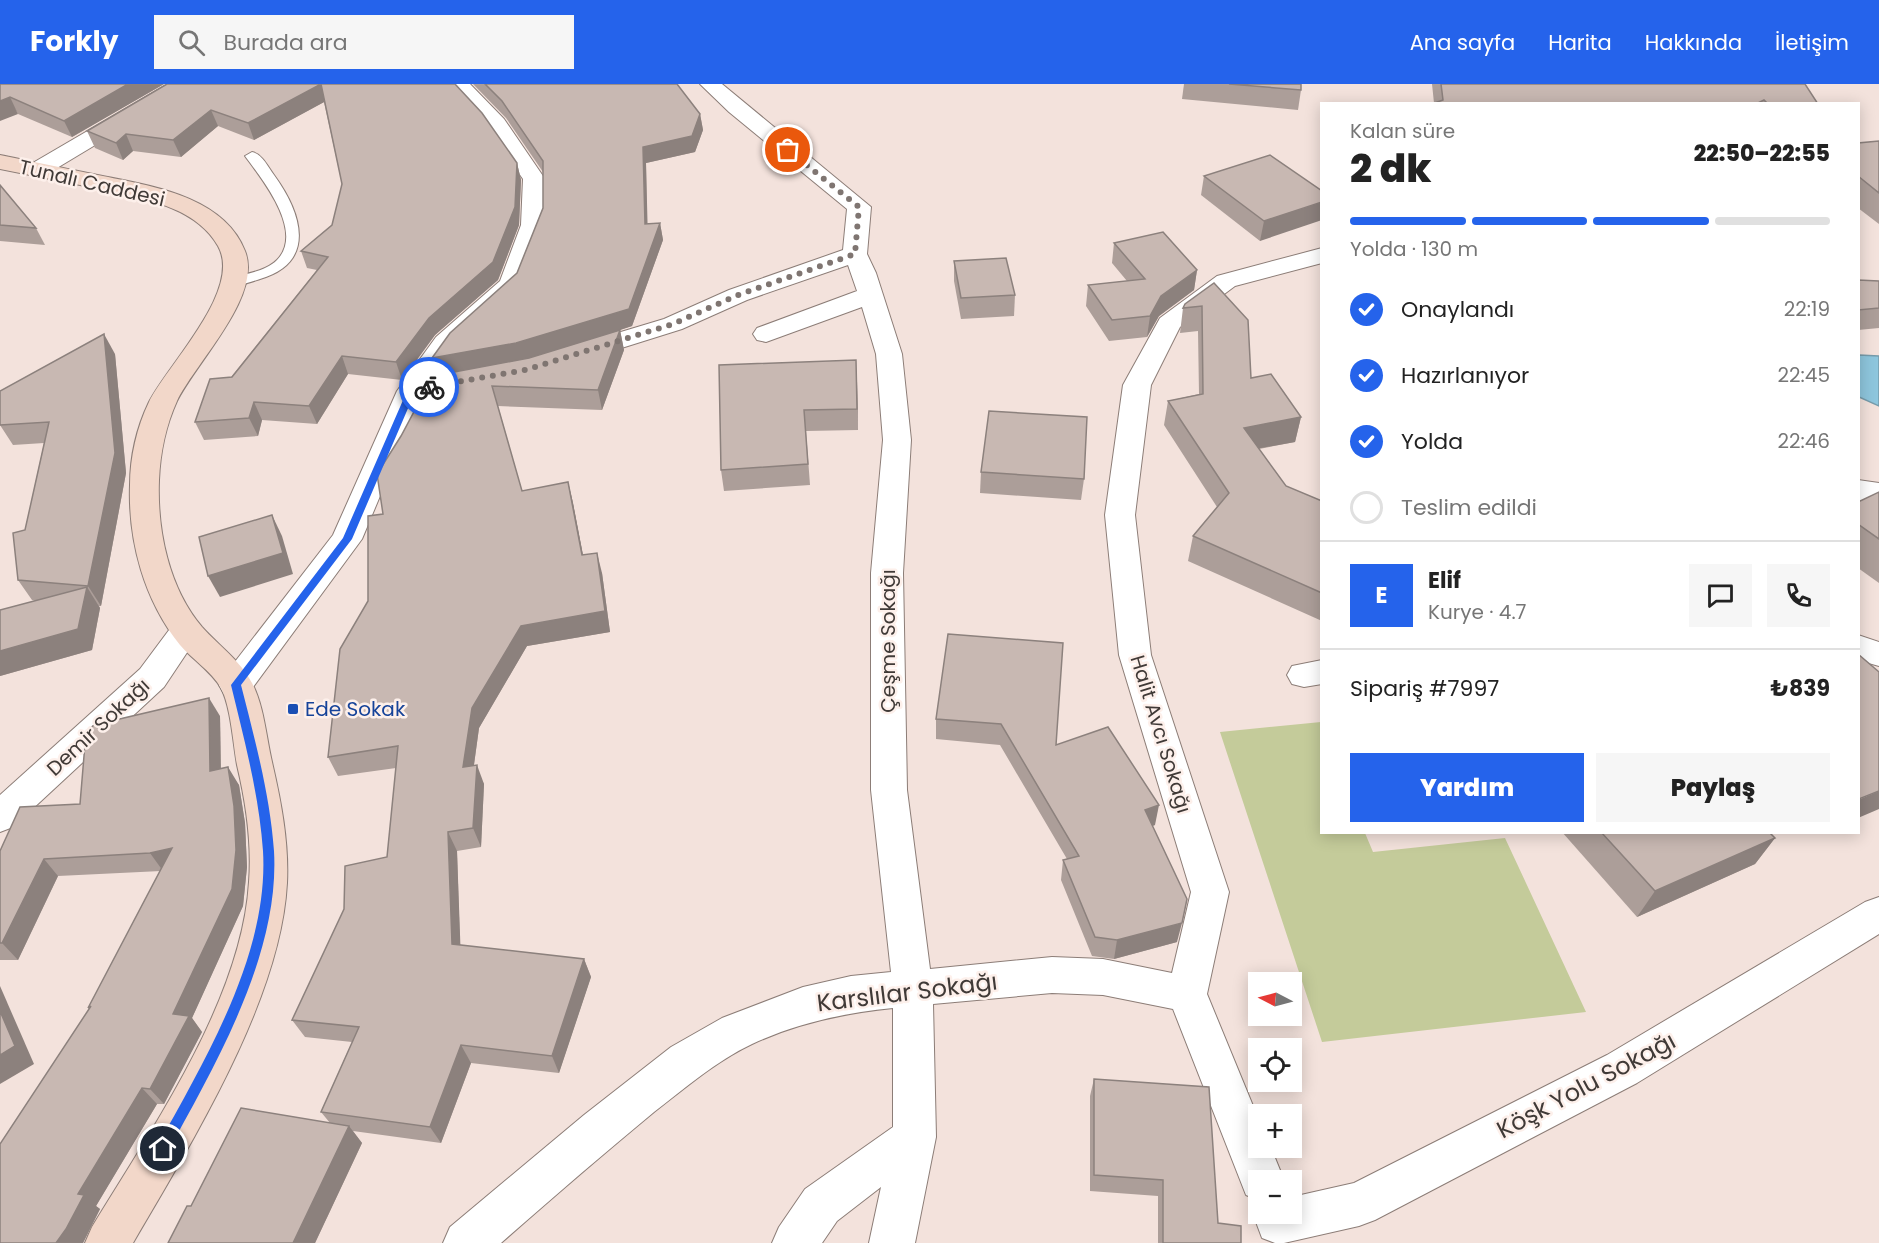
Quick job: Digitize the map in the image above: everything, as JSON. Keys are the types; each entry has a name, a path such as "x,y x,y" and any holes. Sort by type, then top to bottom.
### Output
{"main road":[{"name":"Tunalı Caddesi","path":"0,162 162,197 191,210 213,224 225,237 234,252 236,267 229,296 163,401 151,438 143,487 145,523 154,565 172,607 186,630 236,685 259,779 268,852 266,901 249,973 215,1054 108,1243"}],"street":[{"path":"39,169 183,84"},
{"path":"236,685 347,539 411,391 445,343 511,284 532,225 534,179 496,124 458,84"},
{"name":"Çeşme Sokağı","path":"710,84 736,108 859,207 855,254 864,273 889,354 897,440 888,573 889,790 913,989 914,1137 892,1243"},
{"path":"559,359 673,324 738,295 855,254"},
{"name":"Halit Avcı Sokağı","path":"1187,994 1210,892 1135,654 1120,515 1137,385 1169,323 1226,281 1320,256"},
{"path":"766,334 871,295"},
{"path":"411,391 446,384"},
{"path":"1860,490 1879,493"},
{"name":"Demir Sokağı","path":"0,817 152,678 186,630"},
{"path":"1860,649 1879,654"},
{"name":"Köşk Yolu Sokağı","path":"1277,1226 1359,1204 1601,1080 1879,914"},
{"name":"Karslılar Sokağı","path":"466,1243 599,1130 686,1060 736,1031 803,1005 851,994 1052,975 1104,977 1187,994"},
{"path":"1187,994 1258,1170"},
{"path":"795,1243 821,1205 914,1137"}],"lane":[{"path":"234,281 258,275 282,263 290,253 293,243 283,199 265,169 252,156"}],"green space":[{"path":"1320,722 1320,834 1365,834 1373,852 1505,838 1586,1012 1322,1042 1302,981 1302,972 1299,972 1220,732"}],"water":[{"path":"1860,355 1879,356 1879,406 1860,397"}],"building":[{"path":"0,84 128,84 64,121 10,97 0,101"},
{"path":"167,84 321,84 248,123 211,110 173,140 126,134 116,143 87,131"},
{"path":"321,84 455,84 482,113 517,163 515,207 493,262 429,318 396,362 342,356 309,406 254,402 249,418 195,422 210,379 232,377 328,257 301,251 332,225 342,184"},
{"path":"485,84 677,84 700,114 692,136 643,147 645,224 660,223 629,309 516,343 432,358 450,333 517,273 543,208 543,161 502,101"},
{"path":"1229,84 1301,84 1301,90"},
{"path":"1441,84 1805,84 1817,102 1766,102 1764,100 1760,102 1438,102 1443,100"},
{"path":"1879,141 1879,193 1860,178 1860,143"},
{"path":"1270,155 1320,190 1320,203 1264,221 1204,176"},
{"path":"0,185 36,228 0,225"},
{"path":"1163,232 1197,270 1161,296 1150,316 1112,320 1088,285 1145,279 1114,243"},
{"path":"1006,258 1015,295 961,298 954,261"},
{"path":"1860,280 1879,281 1879,308 1860,310"},
{"path":"1214,283 1248,320 1251,378 1271,374 1301,417 1244,428 1286,486 1320,500 1320,592 1193,536 1229,493 1168,401 1203,394 1202,306 1183,308 1185,304"},
{"path":"620,330 598,390 492,386 522,491 568,482 582,555 597,553 605,611 521,626 472,708 463,767 477,765 473,828 448,832 452,944 584,959 552,1056 461,1045 430,1127 321,1112 359,1027 292,1020 344,909 345,866 387,857 398,746 328,757 340,649 368,601 368,516 383,514 377,474 401,436 433,376 529,358"},
{"path":"104,334 115,453 88,586 18,580 13,533 25,530 49,422 0,425 0,391"},
{"path":"856,360 857,409 804,410 808,464 721,470 719,365"},
{"path":"989,411 1087,417 1084,479 981,472"},
{"path":"1879,492 1879,539 1860,525 1860,501"},
{"path":"272,515 283,553 208,576 199,537"},
{"path":"87,587 78,629 0,651 0,610"},
{"path":"948,634 1063,643 1056,745 1108,727 1159,805 1145,810 1187,899 1182,923 1117,940 1095,937 1063,860 1079,856 1001,724 936,719"},
{"path":"1860,656 1879,672 1879,791 1860,799"},
{"path":"209,698 210,771 228,767 234,806 236,850 232,889 173,1014 189,1016 150,1089 142,1088 78,1194 84,1195 56,1243 0,1243 0,1144 91,1006 88,1008 172,848 150,853 44,859 2,943 0,943 0,851 20,807 80,804 86,732 94,725"},
{"path":"1603,834 1771,834 1775,838 1655,891"},
{"path":"0,1011 15,1046 0,1055"},
{"path":"1094,1079 1209,1087 1218,1223 1241,1226 1241,1243 1163,1243 1163,1180 1094,1175"},
{"path":"241,1108 349,1126 293,1243 168,1243 187,1206 191,1206"}],"way so far":[{"path":"429,387 525,370 673,324 738,295 855,254 859,207 788,150"}],"place":[{"name":"Ede Sokak","path":"293,709"}],"route":[{"path":"163,1149 215,1054 249,973 266,901 268,852 259,779 236,685 347,539 411,391 429,387"}]}
